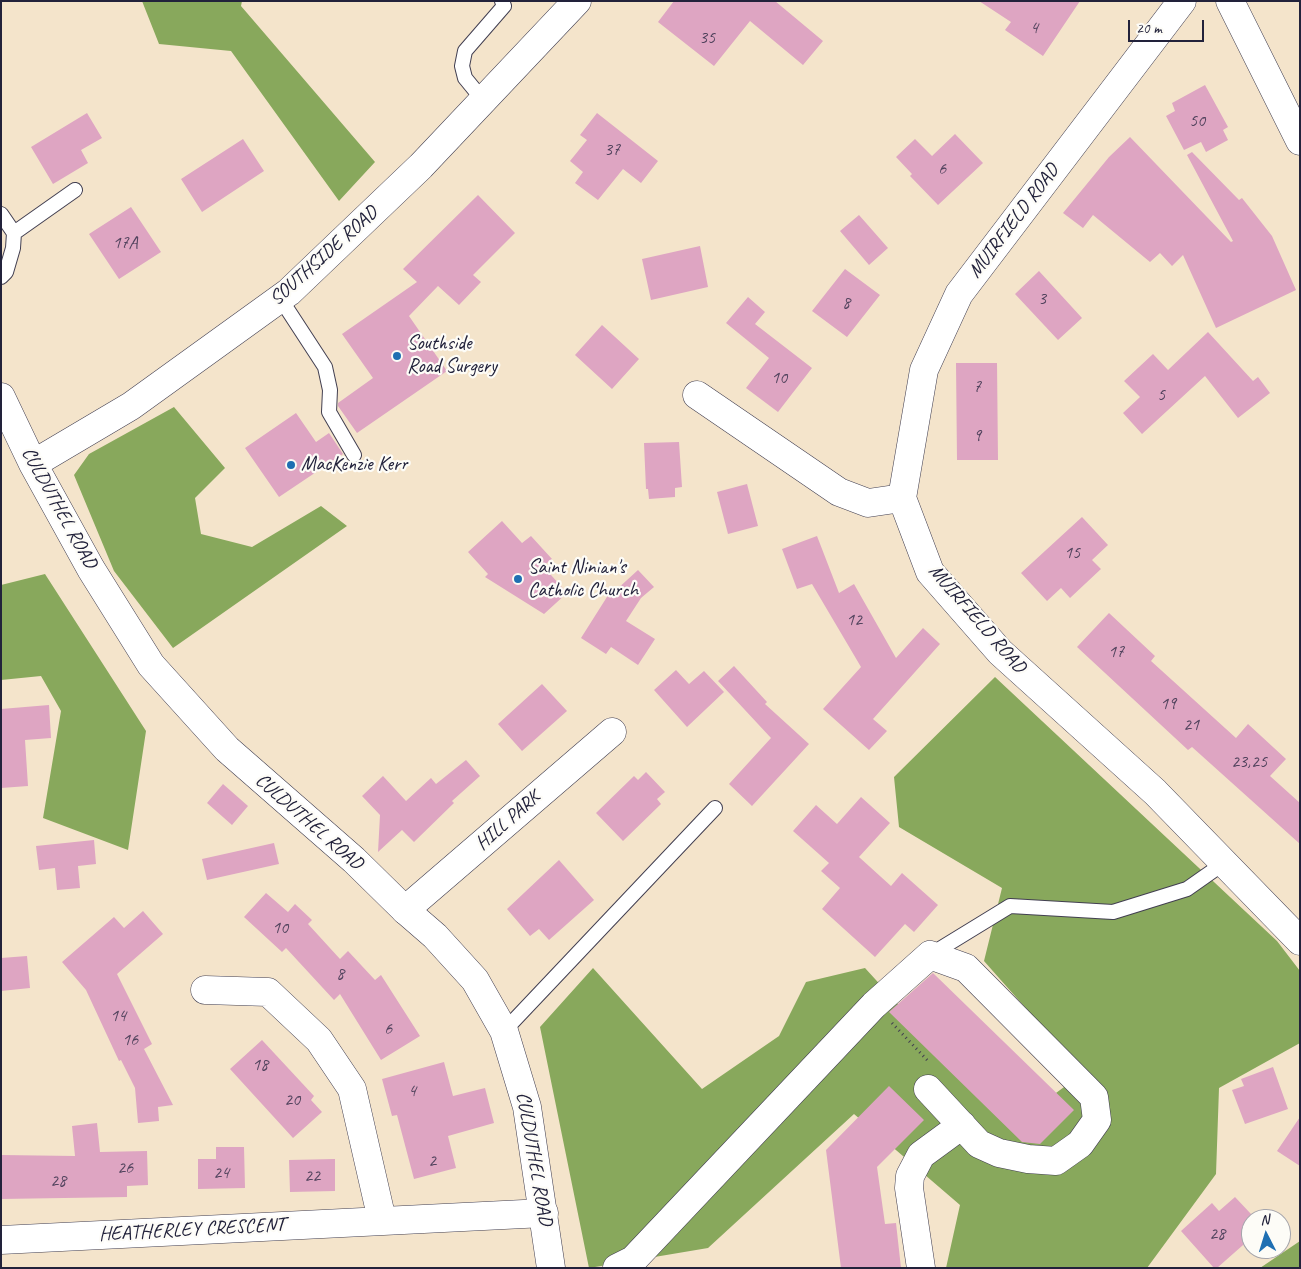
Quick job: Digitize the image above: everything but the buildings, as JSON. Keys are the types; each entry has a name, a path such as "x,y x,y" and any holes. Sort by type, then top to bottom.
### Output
{"street":[{"name":"SOUTHSIDE ROAD","path":"33,464 131,406 280,298 421,166 577,1"},
{"name":"MUIRFIELD ROAD","path":"1182,1 959,294 924,370 902,498 930,572 1000,652 1156,792 1300,940"},
{"path":"1230,1 1300,141"},
{"path":"697,395 839,492 868,502 902,498"},
{"name":"CULDUTHEL ROAD","path":"1,397 33,464 91,569 151,665 227,749 354,860 405,910 435,936 475,980 504,1031 527,1107 551,1268"},
{"name":"HILL PARK","path":"405,910 612,732"},
{"path":"617,1268 633,1260 874,1005 930,955 966,968 1094,1097 1097,1120 1080,1144 1056,1160 1028,1159 998,1153 979,1144 928,1089"},
{"path":"205,990 268,992 319,1040 352,1089 382,1220"},
{"path":"921,1268 909,1188 910,1176 921,1155 962,1125"},
{"name":"HEATHERLEY CRESCENT","path":"1,1240 544,1213"}],"lane":[{"path":"483,100 465,78 462,66 465,51 504,6 502,1"},
{"path":"1,277 8,264 14,233 75,190"},
{"path":"1,214 14,233"},
{"path":"280,298 325,367 330,390 329,412 354,455"},
{"path":"504,1031 715,808"},
{"path":"930,955 1010,906 1113,912 1187,889 1224,863"}],"green space":[{"path":"142,1 242,1 241,6 375,162 339,201 231,51 159,44"},
{"path":"174,407 225,468 195,498 201,534 252,547 321,506 347,526 173,648 114,571 74,475 89,454"},
{"path":"45,574 146,731 128,850 43,818 61,711 41,676 1,680 1,585"},
{"path":"995,677 1277,941 1300,971 1300,1043 1219,1088 1216,1174 1147,1268 946,1268 960,1205 854,1114 708,1248 589,1268 540,1027 593,968 702,1089 779,1036 806,982 865,968 1010,1127 1083,1073 984,961 1002,888 899,827 894,777"},
{"path":"1300,1241 1300,1268 1260,1268 1273,1259 1291,1259 1291,1247"}],"place":[{"name":"Southside Road Surgery","path":"397,356"},
{"name":"MacKenzie Kerr","path":"291,465"},
{"name":"Saint Ninian's Catholic Church","path":"518,579"}]}
